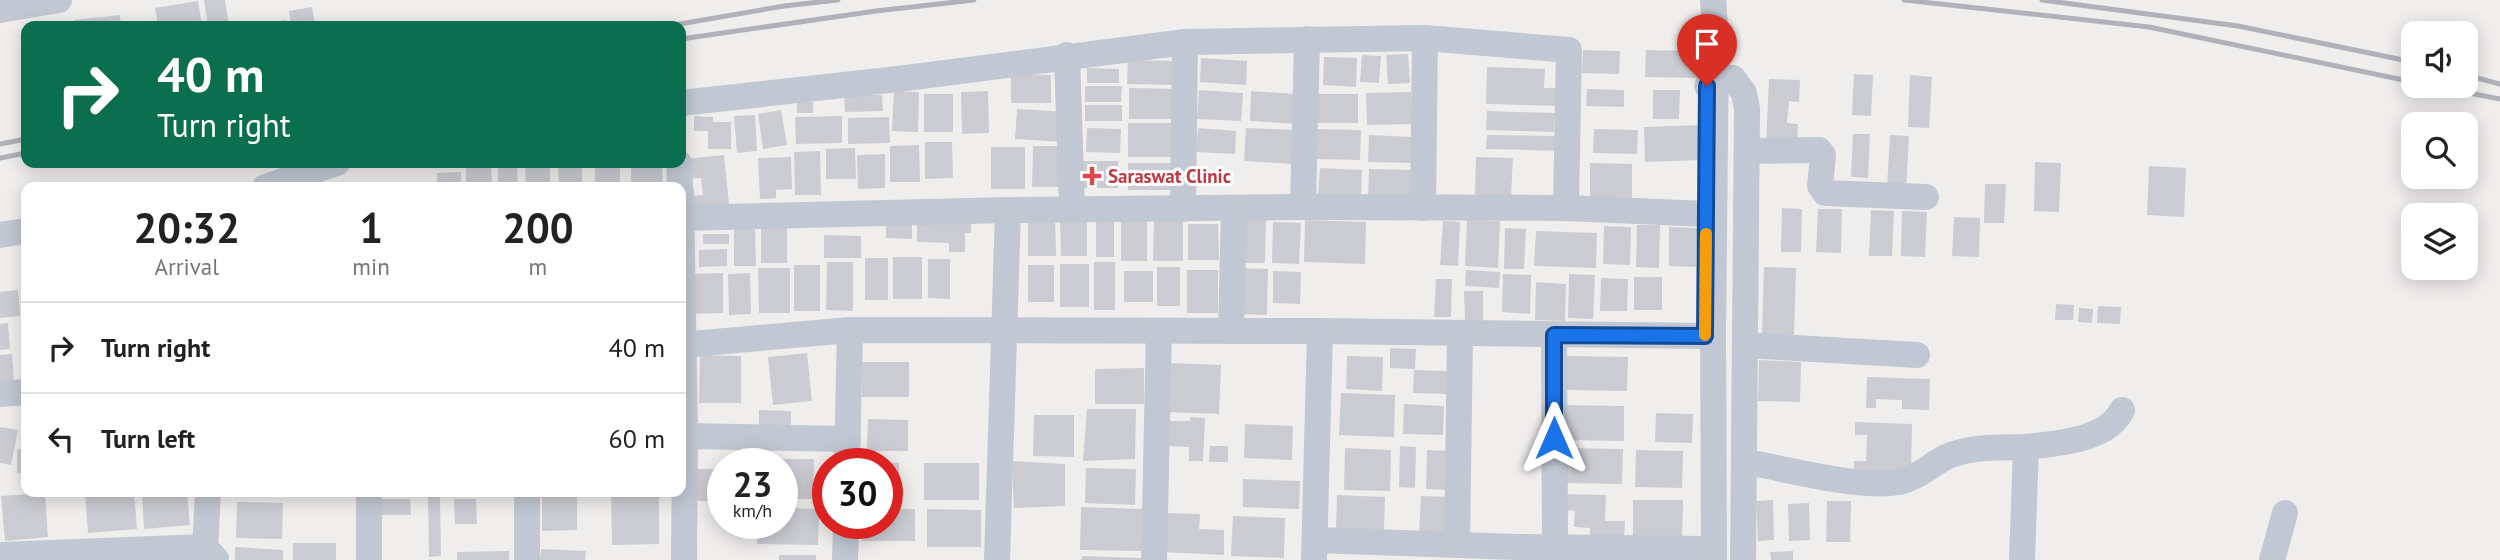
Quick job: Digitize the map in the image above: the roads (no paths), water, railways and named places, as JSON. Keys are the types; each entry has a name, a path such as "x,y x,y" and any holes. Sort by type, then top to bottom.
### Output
{"street":[{"path":"0,10 58,0"},
{"path":"1708,556 1716,39 1713,0"},
{"path":"1423,208 1425,38"},
{"path":"686,102 898,79 1185,42 1425,38 1569,50 1566,208"},
{"path":"1303,207 1307,39"},
{"path":"1704,39 1707,86 1705,336 1708,556"},
{"path":"1183,209 1185,42"},
{"path":"1068,55 1072,209"},
{"path":"1707,86 1713,77 1733,78 1744,93 1747,109 1744,560"},
{"path":"1747,151 1819,150 1823,155 1820,186 1825,193 1926,197"},
{"path":"280,182 322,168"},
{"path":"686,218 1008,210 1303,207 1566,208 1706,214"},
{"path":"1231,331 1234,209"},
{"path":"997,560 1008,210"},
{"path":"0,234 21,232"},
{"path":"686,345 850,331 1320,331 1705,336"},
{"path":"847,448 850,331"},
{"path":"1154,560 1159,331"},
{"path":"1320,331 1315,550 1457,545 1517,554 1555,547 1708,556"},
{"path":"1457,545 1460,333"},
{"path":"1554,335 1555,547"},
{"path":"1745,345 1917,355"},
{"path":"0,394 21,392"},
{"path":"1745,462 1860,482 1887,483 1918,476 1945,458 1963,451 2026,447 2074,439 2113,424 2122,410"},
{"path":"686,436 815,448"},
{"path":"2022,560 2026,447"},
{"path":"0,555 211,554 208,497"},
{"path":"369,497 369,560"},
{"path":"527,497 527,560"},
{"path":"684,560 685,497"},
{"path":"2272,560 2285,513"},
{"path":"845,560 846,539"}],"railway":[{"path":"686,23 784,6 838,0"},
{"path":"686,38 974,0"},
{"path":"1904,0 2149,27 2401,80"},
{"path":"2042,0 2238,26 2401,60"},
{"path":"2478,78 2500,84"},
{"path":"2478,95 2500,99"},
{"path":"0,144 21,140"},
{"path":"0,158 21,154"}],"place":[{"name":"Saraswat Clinic","path":"1092,176"}]}
